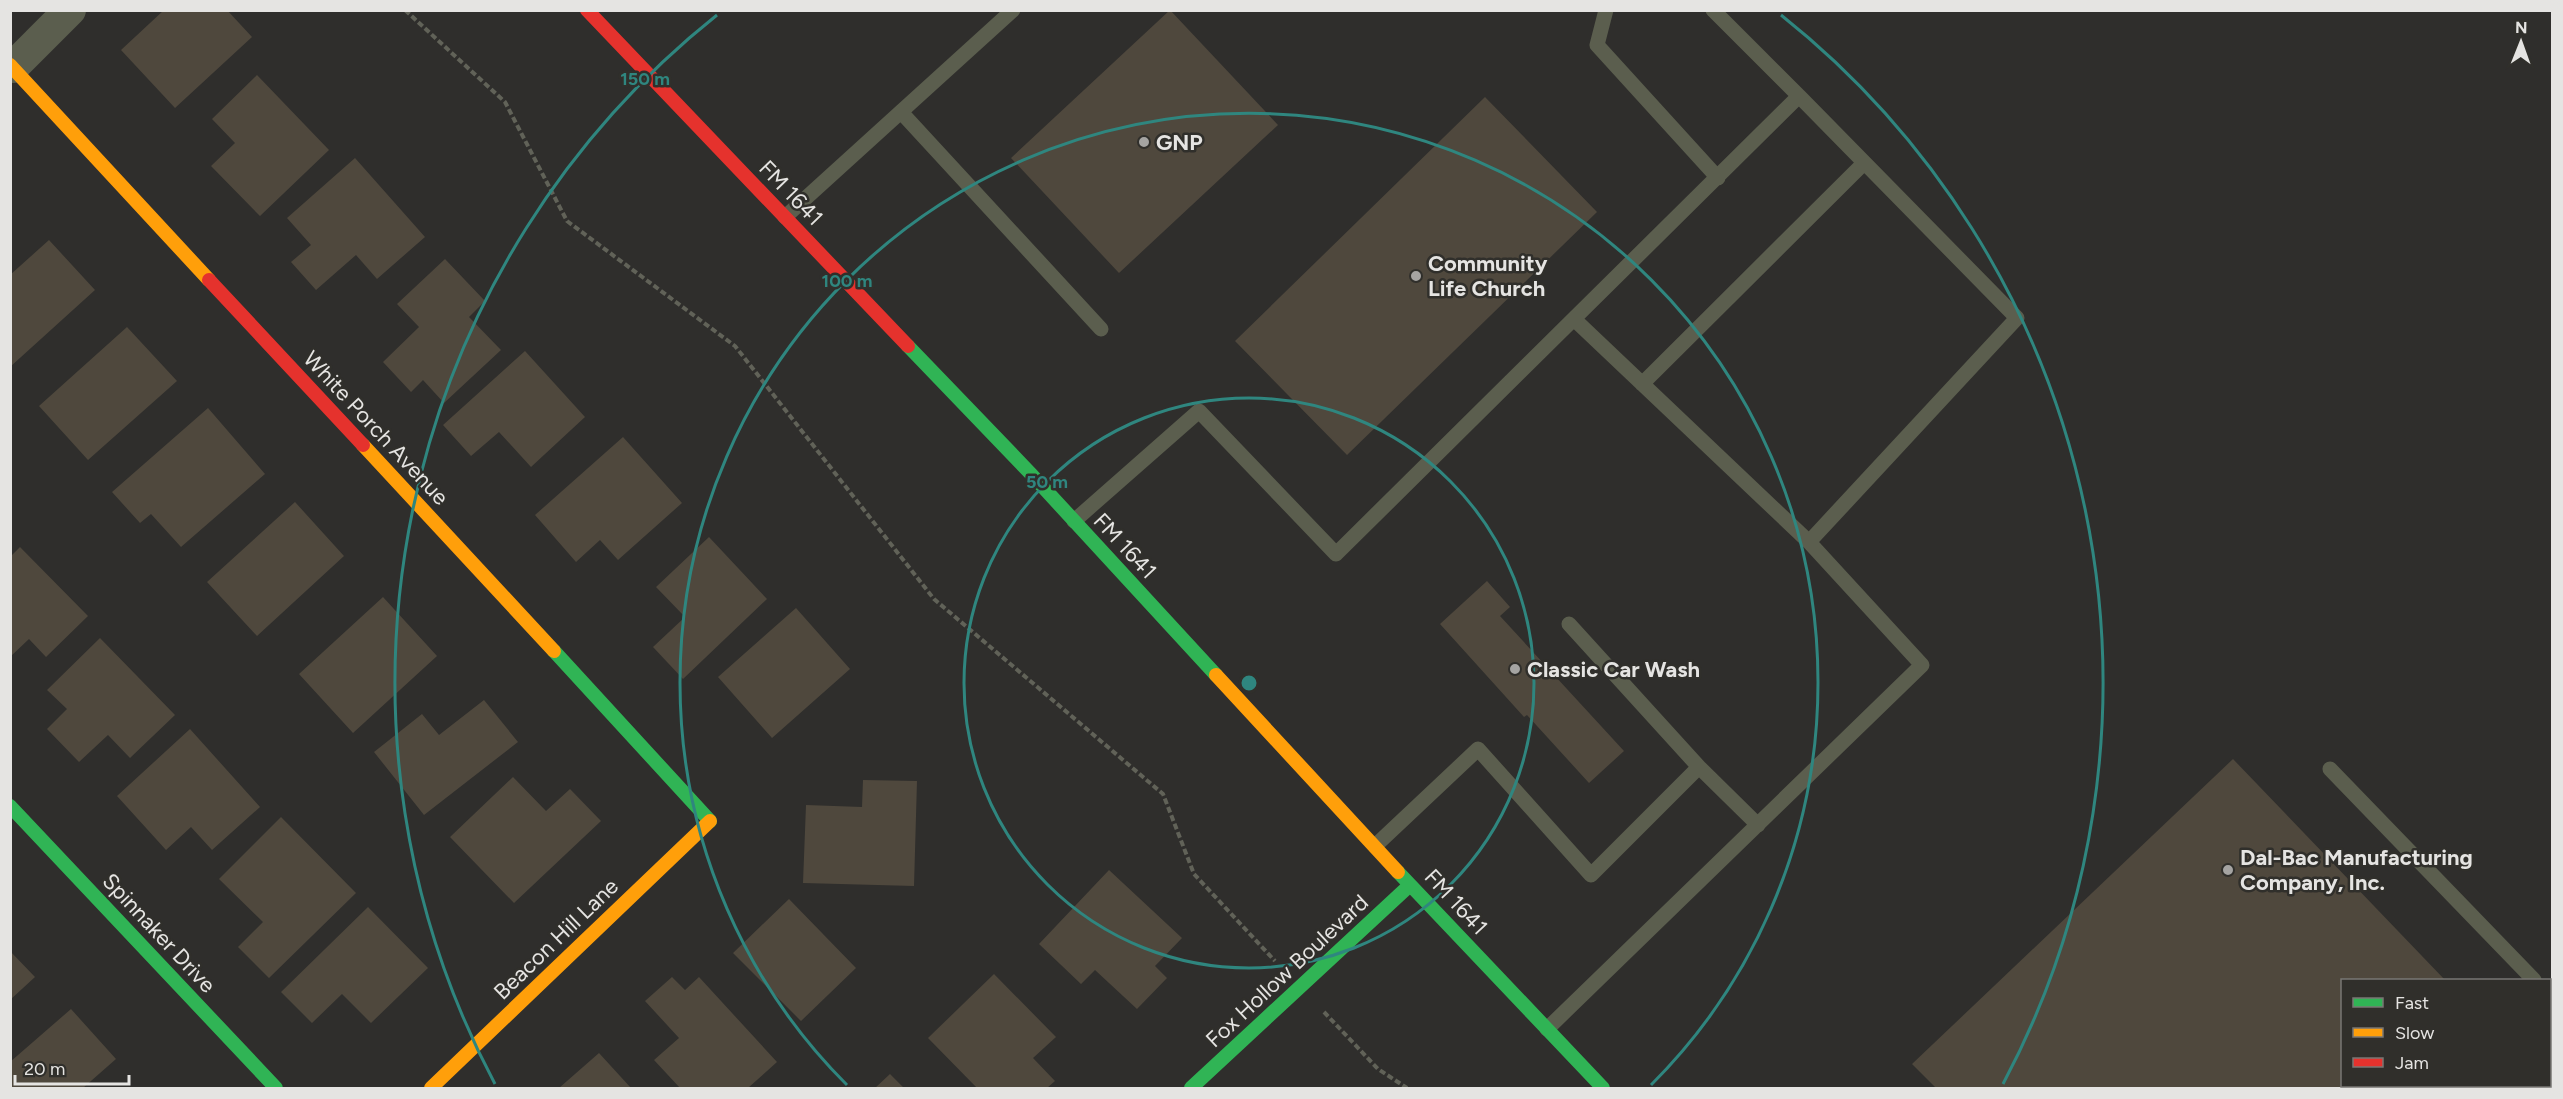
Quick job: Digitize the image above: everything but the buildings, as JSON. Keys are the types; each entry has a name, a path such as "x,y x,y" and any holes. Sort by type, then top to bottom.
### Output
{"street":[{"path":"12,66 70,10"},
{"name":"FM 1641","path":"587,10 1074,521 1410,885 1603,1089"},
{"name":"White Porch Avenue","path":"12,66 711,820"},
{"name":"Spinnaker Drive","path":"10,806 276,1089"},
{"name":"Beacon Hill Lane","path":"430,1089 711,820"},
{"name":"Fox Hollow Boulevard","path":"1191,1089 1410,885"}],"lane":[{"path":"784,217 1013,10"},
{"path":"1606,10 1598,45 1718,178"},
{"path":"1713,10 2017,318 1809,542"},
{"path":"1074,521 1199,411 1336,554 1799,96"},
{"path":"901,112 1101,328"},
{"path":"1642,384 1864,163"},
{"path":"1547,1029 1922,665 1809,542 1575,320"},
{"path":"1569,624 1699,767 1758,825"},
{"path":"1375,846 1478,749 1591,875 1699,767"},
{"path":"2330,769 2532,979"}],"path":[{"path":"405,10 505,102 567,221 735,346 934,599 1163,794 1194,874 1378,1069 1407,1089"}],"traffic: fast":[{"path":"908,346 1031,474 1216,675"},
{"path":"554,651 710,821"},
{"path":"10,806 276,1088"},
{"path":"1398,872 1603,1088"},
{"path":"1191,1088 1410,885"}],"traffic: slow":[{"path":"10,65 209,280"},
{"path":"363,445 554,651"},
{"path":"1216,675 1398,872"},
{"path":"431,1088 710,821"}],"traffic: jam":[{"path":"587,10 908,346"},
{"path":"209,280 363,445"}],"place":[{"name":"GNP","path":"1144,142"},
{"name":"Community Life Church","path":"1416,276"},
{"name":"Classic Car Wash","path":"1515,669"},
{"name":"Dal-Bac Manufacturing Company, Inc.","path":"2228,870"}]}
